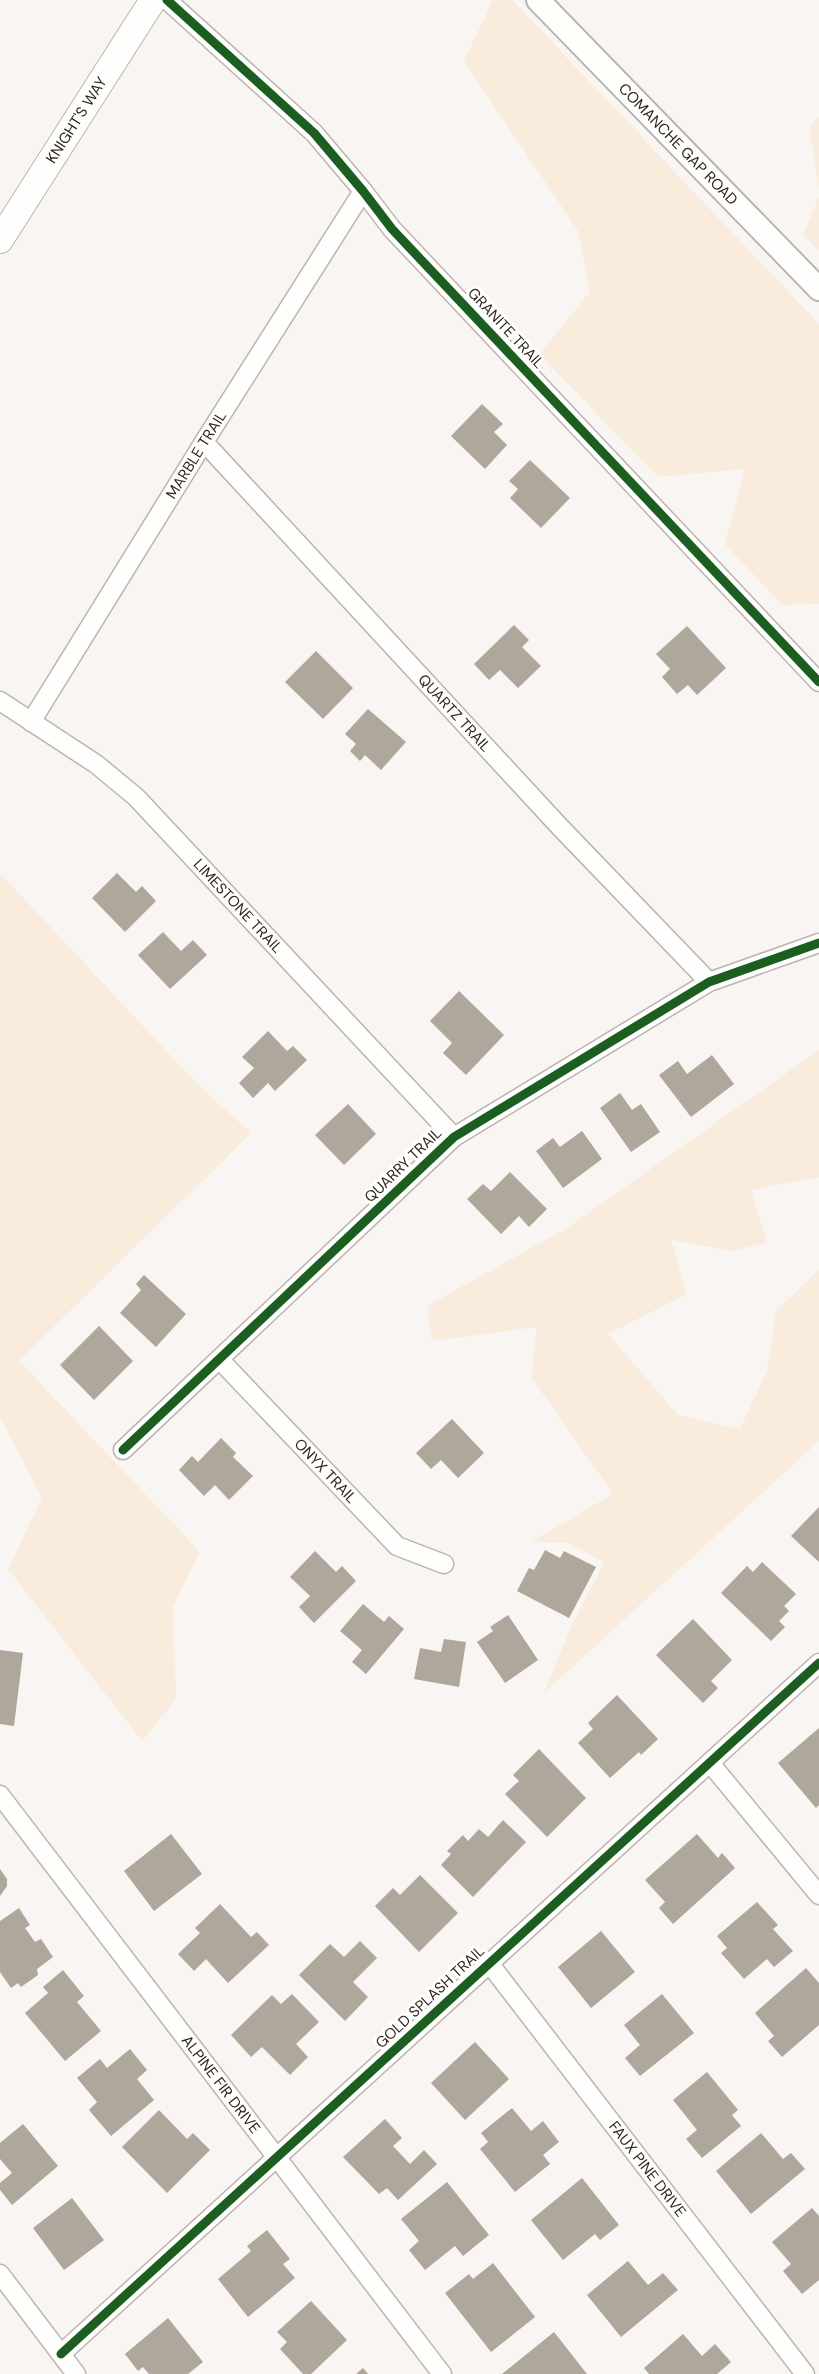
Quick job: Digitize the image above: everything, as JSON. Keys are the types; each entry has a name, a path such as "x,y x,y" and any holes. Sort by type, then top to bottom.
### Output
{"main road":[{"name":"KNIGHT'S WAY","path":"0,240 153,0"}],"street":[{"name":"GRANITE TRAIL","path":"167,0 314,133 392,229 819,682"},
{"name":"COMANCHE GAP ROAD","path":"538,0 819,289"},
{"name":"MARBLE TRAIL","path":"31,722 363,191"},
{"name":"QUARTZ TRAIL","path":"204,442 559,826 709,982"},
{"name":"LIMESTONE TRAIL","path":"0,701 96,764 136,797 454,1137"},
{"name":"QUARRY TRAIL","path":"123,1450 454,1137 709,982 819,943"},
{"name":"ONYX TRAIL","path":"220,1360 397,1546 444,1564"},
{"name":"GOLD SPLASH TRAIL","path":"61,2354 819,1663"},
{"path":"710,1763 819,1895"},
{"name":"ALPINE FIR DRIVE","path":"0,1795 442,2374"},
{"name":"FAUX PINE DRIVE","path":"489,1963 805,2374"},
{"path":"0,2274 76,2374"}],"shaded area":[{"path":"493,0 512,0 819,324 819,604 782,605 725,544 745,469 658,477 539,354 590,292 578,231 464,61"},
{"path":"819,117 819,188 809,126"},
{"path":"819,197 819,251 803,235"},
{"path":"0,873 197,1084 251,1133 19,1361 200,1552 173,1606 176,1699 142,1741 8,1569 42,1498 0,1417"},
{"path":"819,1050 819,1177 751,1190 767,1242 733,1251 671,1240 687,1294 608,1334 678,1415 740,1429 767,1371 776,1311 819,1269 819,1441 544,1693 570,1629 604,1563 569,1543 531,1542 613,1494 531,1377 537,1327 432,1341 427,1306 567,1228"}],"building":[{"path":"482,404 503,424 494,432 507,445 485,469 451,436"},
{"path":"530,460 570,498 541,528 510,498 518,489 509,481"},
{"path":"514,625 529,640 522,647 541,666 518,688 500,670 489,680 474,664"},
{"path":"687,626 726,668 697,695 688,685 677,694 662,677 670,669 656,654"},
{"path":"316,651 353,688 323,719 285,682"},
{"path":"368,709 406,742 381,770 365,755 360,761 350,751 356,744 345,734"},
{"path":"117,873 136,892 142,886 156,901 125,932 92,898"},
{"path":"163,932 181,951 193,940 207,955 170,989 138,955"},
{"path":"459,991 504,1035 466,1075 443,1053 452,1043 430,1021"},
{"path":"268,1031 287,1051 293,1046 307,1060 275,1091 268,1083 253,1098 239,1083 254,1068 242,1057"},
{"path":"712,1055 734,1084 691,1117 659,1075 678,1061 687,1074"},
{"path":"620,1093 632,1110 641,1104 660,1132 631,1152 600,1108"},
{"path":"348,1104 376,1134 344,1165 315,1135"},
{"path":"582,1131 602,1159 563,1188 536,1151 553,1138 560,1147"},
{"path":"510,1172 547,1209 529,1227 519,1216 501,1234 467,1199 483,1184 491,1191"},
{"path":"144,1275 186,1314 156,1347 120,1313 141,1290 136,1284"},
{"path":"99,1326 133,1361 94,1400 60,1365"},
{"path":"452,1419 484,1453 458,1478 441,1460 431,1469 416,1453"},
{"path":"221,1438 236,1453 233,1457 253,1476 229,1500 215,1485 204,1496 179,1470 192,1456 198,1462"},
{"path":"819,1507 819,1562 791,1536"},
{"path":"545,1550 560,1558 564,1551 596,1567 569,1618 517,1591 529,1568 534,1570"},
{"path":"315,1551 336,1572 342,1566 356,1581 314,1623 299,1607 310,1596 290,1577"},
{"path":"762,1562 796,1594 784,1606 789,1611 779,1621 785,1627 771,1641 721,1593 747,1566 753,1572"},
{"path":"363,1604 384,1622 389,1616 404,1629 366,1674 352,1662 362,1650 340,1631"},
{"path":"508,1615 538,1660 505,1683 477,1642 493,1631 490,1627"},
{"path":"693,1619 732,1660 711,1681 718,1688 703,1703 656,1655"},
{"path":"444,1639 466,1642 459,1687 414,1679 420,1648 441,1652"},
{"path":"0,1650 23,1653 14,1726 0,1724"},
{"path":"617,1695 658,1739 641,1755 639,1752 610,1778 578,1743 593,1729 588,1723"},
{"path":"819,1728 819,1805 816,1808 778,1763"},
{"path":"539,1749 586,1798 547,1837 505,1794 519,1781 513,1775"},
{"path":"503,1820 526,1842 473,1897 441,1865 451,1854 447,1851 463,1835 468,1841 479,1829 488,1837"},
{"path":"171,1834 202,1874 154,1911 124,1871"},
{"path":"697,1834 718,1858 722,1853 735,1868 673,1924 659,1908 665,1902 645,1880"},
{"path":"0,1869 7,1879 7,1886 0,1896"},
{"path":"420,1875 458,1913 419,1952 375,1906 393,1888 400,1895"},
{"path":"757,1902 778,1925 773,1929 793,1951 774,1967 767,1959 744,1979 721,1953 727,1948 717,1936"},
{"path":"220,1904 251,1937 257,1932 269,1945 228,1983 206,1959 194,1971 178,1954 200,1933 195,1928"},
{"path":"19,1908 30,1925 25,1928 35,1942 41,1939 53,1957 37,1969 38,1975 21,1987 18,1983 11,1988 0,1972 0,1921"},
{"path":"601,1931 635,1972 591,2008 558,1967"},
{"path":"360,1941 377,1958 353,1982 368,1997 345,2021 299,1975 330,1944 344,1957"},
{"path":"806,1968 819,1983 819,2025 782,2057 768,2041 774,2036 755,2013"},
{"path":"63,1970 84,1996 77,2002 101,2031 65,2061 25,2013 48,1993 43,1987"},
{"path":"292,1994 319,2022 296,2044 308,2057 290,2075 262,2047 251,2057 231,2035 272,1995 281,2004"},
{"path":"662,1994 694,2033 640,2076 625,2058 640,2045 624,2025"},
{"path":"475,2042 509,2079 465,2120 431,2083"},
{"path":"130,2049 147,2070 137,2079 154,2100 111,2136 89,2110 97,2102 77,2078 100,2059 107,2068"},
{"path":"707,2072 738,2110 732,2115 741,2126 702,2158 686,2139 697,2130 673,2100"},
{"path":"512,2108 531,2131 543,2121 559,2142 543,2155 550,2164 515,2192 480,2149 488,2142 481,2133"},
{"path":"159,2110 187,2139 193,2133 210,2150 167,2193 122,2147"},
{"path":"385,2119 402,2138 393,2146 410,2164 424,2150 437,2164 398,2200 387,2188 379,2194 343,2157"},
{"path":"23,2124 58,2166 12,2205 0,2190 0,2183 12,2173 0,2159 0,2143"},
{"path":"761,2133 783,2159 791,2153 805,2169 751,2214 716,2171"},
{"path":"582,2178 619,2225 600,2240 595,2234 563,2260 531,2220"},
{"path":"447,2182 489,2235 463,2256 455,2246 425,2270 409,2250 419,2241 401,2219"},
{"path":"72,2198 104,2240 64,2270 33,2228"},
{"path":"812,2208 819,2216 819,2280 802,2294 783,2271 791,2264 772,2242"},
{"path":"267,2230 290,2259 283,2264 295,2278 248,2317 218,2279 251,2251 247,2246"},
{"path":"628,2261 648,2285 663,2273 678,2290 621,2337 587,2295"},
{"path":"493,2263 535,2317 491,2352 445,2293 469,2274 473,2279"},
{"path":"311,2301 347,2340 311,2374 303,2374 280,2349 287,2342 277,2332"},
{"path":"168,2318 203,2362 188,2374 149,2374 143,2367 138,2371 125,2354"},
{"path":"554,2332 587,2374 502,2374"},
{"path":"683,2334 702,2356 715,2344 731,2362 717,2374 649,2374 644,2368"},
{"path":"363,2368 368,2374 356,2374"}],"cycle path":[{"path":"167,0 314,133 392,229 819,682"},
{"path":"123,1450 454,1137 709,982 819,943"},
{"path":"61,2354 819,1663"}]}
